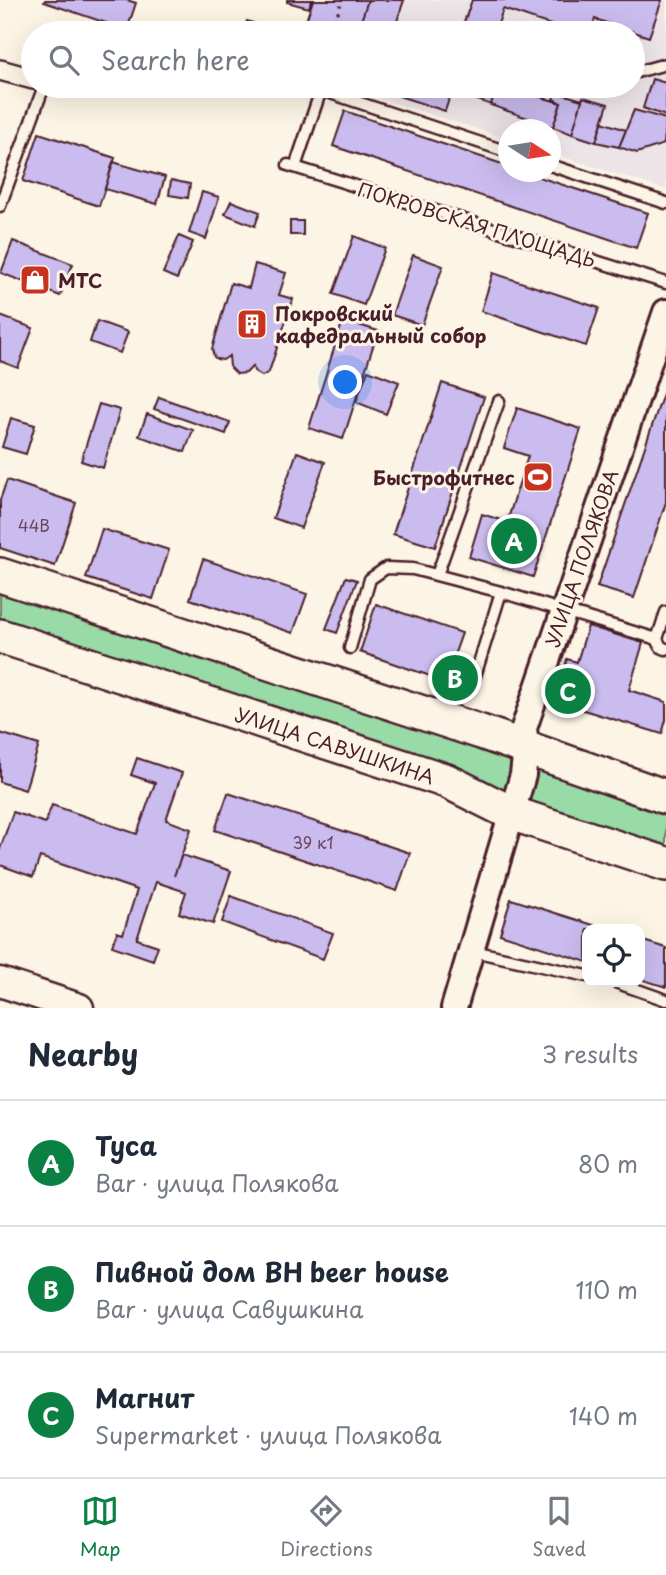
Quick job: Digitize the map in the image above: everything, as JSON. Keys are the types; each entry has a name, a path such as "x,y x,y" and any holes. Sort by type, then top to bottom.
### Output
{"highway":[{"path":"0,575 526,748 666,797"},
{"name":"УЛИЦА САВУШКИНА","path":"0,636 447,781 511,813 666,863"}],"main road":[{"path":"0,982 79,1008"}],"street":[{"path":"0,70 21,76"},
{"name":"УЛИЦА ПОЛЯКОВА","path":"454,1008 523,775 526,748 523,728 666,312"}],"lane":[{"path":"645,70 666,64"},
{"path":"0,206 40,98"},
{"name":"ПОКРОВСКАЯ ПЛОЩАДЬ","path":"318,98 292,166 666,283"},
{"name":"ПОКРОВСКАЯ ПЛОЩАДЬ","path":"345,98 498,148"},
{"path":"561,168 666,204"},
{"path":"437,575 499,401"},
{"path":"350,648 370,579 386,568 413,569 437,575 657,639"},
{"path":"475,676 501,592"},
{"path":"666,612 657,639 661,647 666,649"},
{"path":"473,951 582,975"},
{"path":"629,987 666,1000"}],"path":[{"path":"335,21 342,0"}],"shaded area":[{"path":"311,0 666,0 666,190 561,156 561,119 498,119 498,136 380,98 645,98 645,21 304,21"}],"green space":[{"path":"0,575 666,797 666,864 0,636"}],"building":[{"path":"127,0 136,3 130,21 100,21 44,2"},
{"path":"287,0 311,0 309,8"},
{"path":"313,0 368,0 361,21 306,21"},
{"path":"368,0 404,0 397,21 361,21"},
{"path":"472,0 662,0 649,37 645,36 645,21 539,21 503,9 499,21 464,21"},
{"path":"652,79 666,83 666,116 643,108"},
{"path":"405,98 449,98 445,111"},
{"path":"472,98 493,98 491,105"},
{"path":"493,98 544,98 561,103 556,119 530,119 491,105"},
{"path":"553,98 582,100 572,134 561,130 561,119 556,119 561,103"},
{"path":"583,98 608,104 596,142 572,134"},
{"path":"634,110 666,119 664,144 637,153 619,147"},
{"path":"345,111 498,163 498,182 554,182 648,213 636,248 333,146"},
{"path":"602,122 626,130 619,147 596,142"},
{"path":"39,133 115,158 99,206 23,181"},
{"path":"113,162 165,177 157,204 105,189"},
{"path":"171,180 190,184 188,198 169,195"},
{"path":"202,192 219,197 206,239 189,233"},
{"path":"231,201 260,212 255,226 225,214"},
{"path":"290,221 303,221 303,235 290,235"},
{"path":"179,236 193,242 177,279 163,273"},
{"path":"354,236 385,248 364,305 333,294"},
{"path":"13,241 73,264 60,296 1,273"},
{"path":"413,255 443,266 422,325 392,315"},
{"name":"Покровский кафедральный собор","path":"255,264 286,273 279,295 293,299 269,372 262,376 254,371 253,366 246,373 237,374 230,367 229,356 223,360 217,359 212,349 231,283 249,288"},
{"path":"493,273 599,308 586,346 481,311"},
{"path":"0,316 33,328 18,368 0,361"},
{"path":"343,320 378,331 343,439 309,428"},
{"path":"97,321 128,332 120,353 90,342"},
{"path":"368,370 399,382 386,414 356,402"},
{"path":"442,383 484,397 435,547 393,534"},
{"path":"666,385 666,502 634,598 597,587"},
{"path":"159,397 230,422 226,434 154,409"},
{"path":"99,404 120,410 103,468 81,461"},
{"path":"517,408 581,429 533,577 469,557 482,514 507,522 528,456 504,448"},
{"path":"147,414 193,430 185,452 139,436"},
{"path":"11,418 35,425 26,454 2,447"},
{"path":"297,452 325,462 301,528 273,518"},
{"path":"7,480 76,503 55,566 0,548 0,500"},
{"path":"102,529 169,550 153,599 86,578"},
{"path":"203,559 307,594 293,633 190,599"},
{"path":"346,577 357,580 337,633 326,629"},
{"path":"376,604 462,633 445,681 360,652"},
{"path":"588,626 643,643 629,690 666,702 666,720 662,734 554,701 567,659 577,662"},
{"path":"0,733 39,745 25,790 0,782"},
{"path":"137,758 182,773 166,820 191,829 174,876 182,855 231,871 213,924 179,913 186,892 156,882 137,939 158,946 153,960 112,946 117,932 123,934 137,890 40,857 33,877 0,865 0,849 13,812 45,823 52,805 137,834 155,783 131,775"},
{"path":"228,793 410,853 397,891 215,830"},
{"path":"231,896 333,933 323,959 222,922"},
{"path":"511,899 590,924 582,924 582,960 500,934"},
{"path":"645,942 666,948 666,987 645,981"}],"place":[{"name":"МТС","path":"35,280"},
{"name":"Покровский кафедральный собор","path":"252,324"},
{"name":"Быстрофитнес","path":"538,477"},
{"name":"Туса","path":"514,541"},
{"name":"Пивной дом BH beer house","path":"455,678"},
{"name":"Магнит","path":"568,691"}]}
